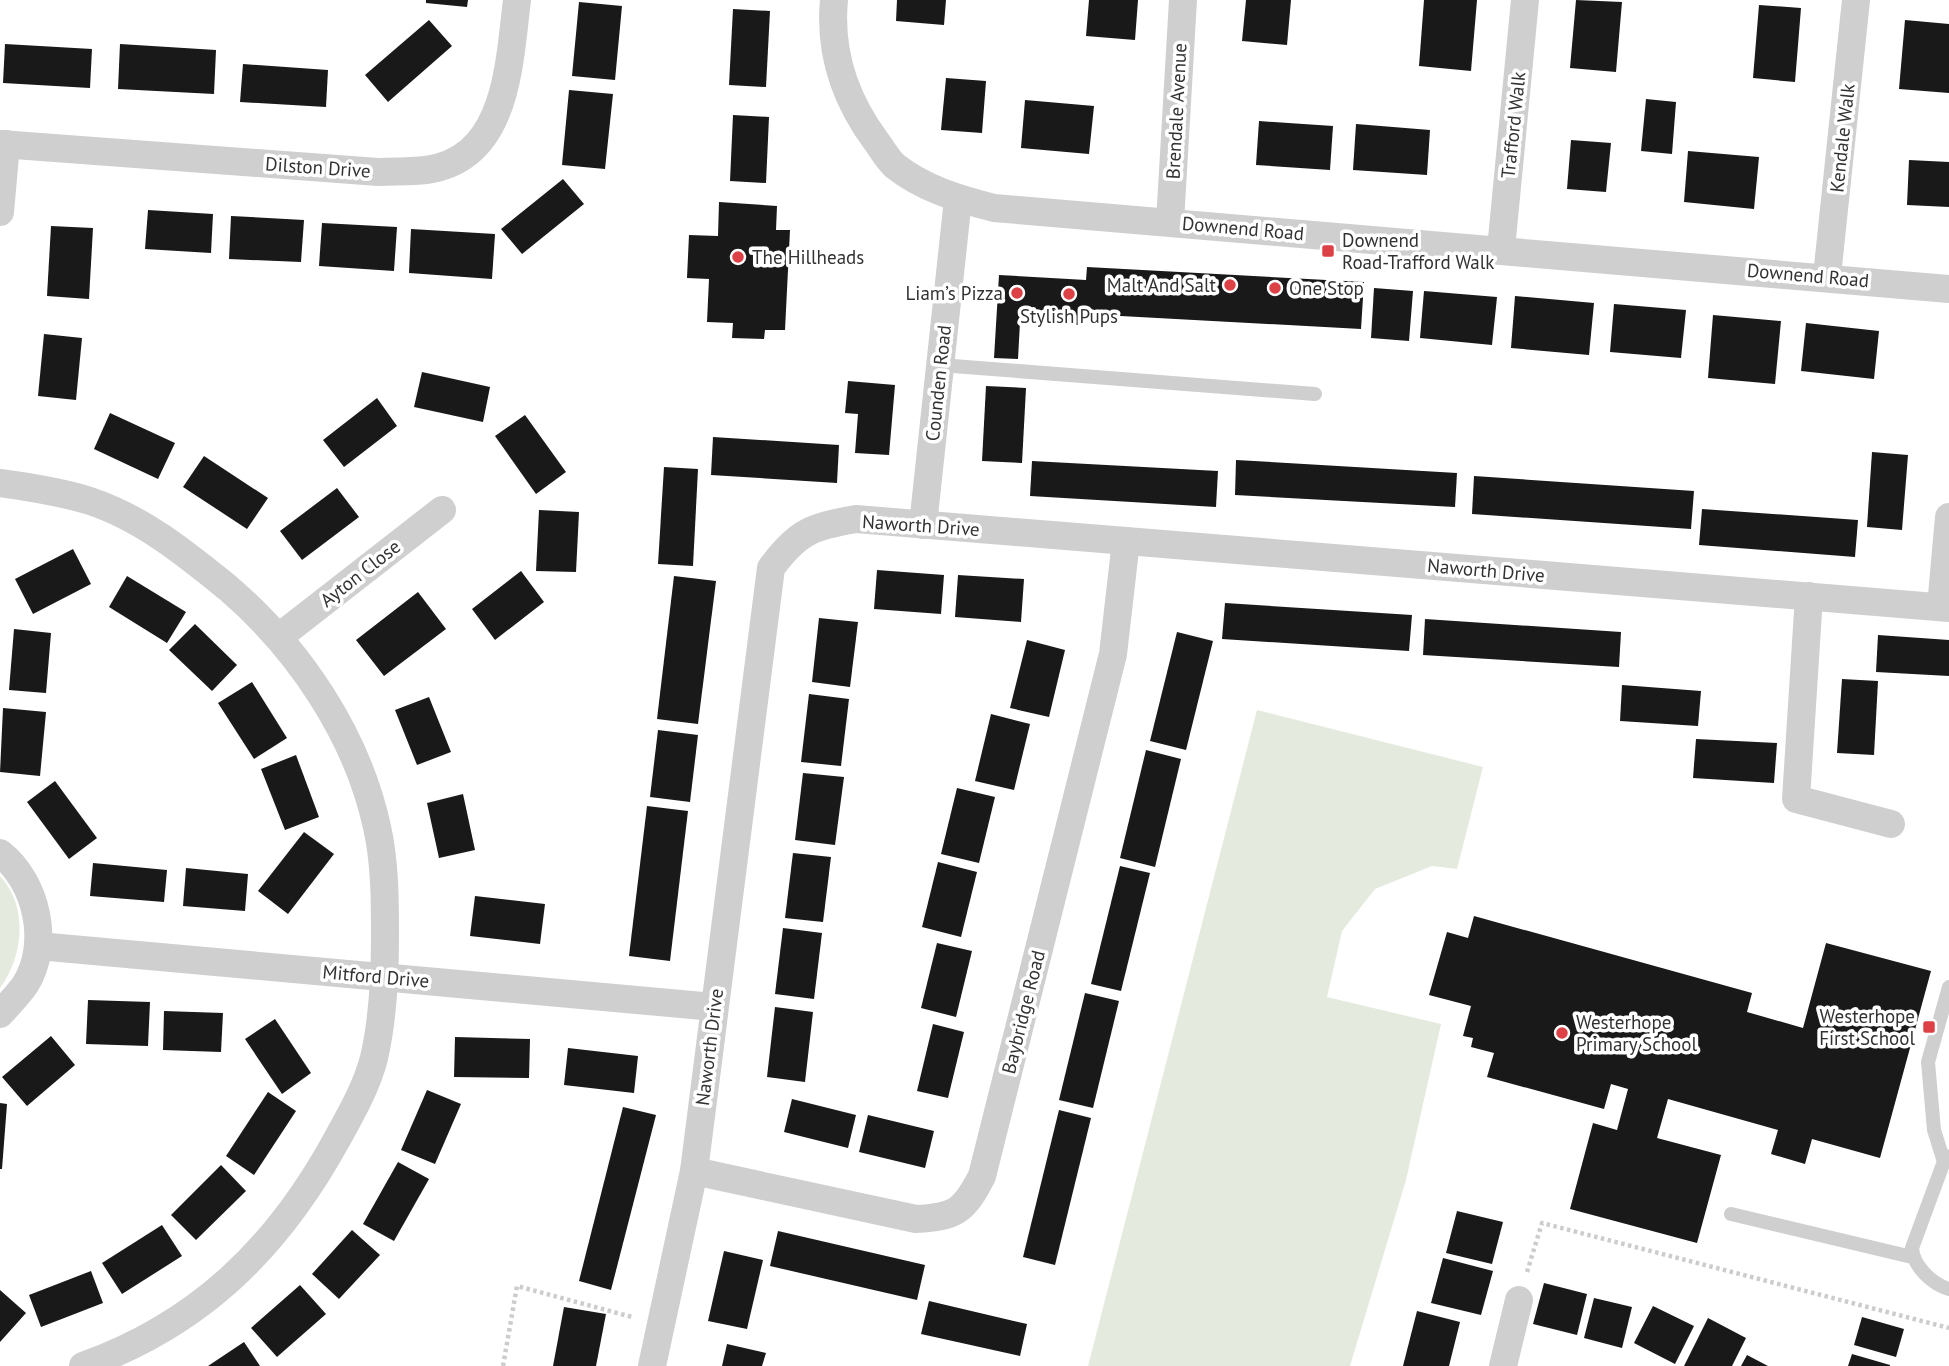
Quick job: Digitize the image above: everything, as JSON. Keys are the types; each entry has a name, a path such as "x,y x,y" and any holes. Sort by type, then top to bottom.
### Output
{"street":[{"name":"Dilston Drive","path":"3,144 378,172 429,170 466,155 488,131 505,95 517,0"},
{"name":"Downend Road","path":"834,0 834,42 840,75 864,125 893,165 924,184 958,199 994,208 1827,276 1949,289"},
{"name":"Brendale Avenue","path":"1170,222 1182,0"},
{"name":"Trafford Walk","path":"1501,250 1525,0"},
{"name":"Kendale Walk","path":"1827,276 1856,0"},
{"path":"0,212 3,144"},
{"name":"Counden Road","path":"923,524 958,199"},
{"path":"0,483 90,501 146,527 188,555 279,637 312,682 352,753 377,828 384,897 385,977 373,1059 346,1123 317,1177 282,1228 233,1277 182,1319 122,1352 83,1366"},
{"name":"Ayton Close","path":"279,637 442,510"},
{"path":"1945,607 1949,517"},
{"name":"Naworth Drive","path":"652,1366 694,1171 771,568 790,542 816,526 856,519 1945,607"},
{"name":"Baybridge Road","path":"694,1171 916,1219 945,1217 968,1204 982,1176 1113,654 1126,541"},
{"path":"1810,596 1796,799 1891,824"},
{"path":"0,853 14,864 34,901 38,946 26,984 0,1014"},
{"name":"Mitford Drive","path":"38,946 715,1007"},
{"path":"1505,1366 1519,1300"}],"lane":[{"path":"940,365 1315,394"},
{"path":"1944,1162 1934,1130 1928,1062 1949,987"},
{"path":"1912,1257 1912,1248 1949,1148"},
{"path":"1731,1214 1912,1257 1936,1285 1949,1289"}],"path":[{"path":"1519,1300 1542,1223 1949,1328"},
{"path":"503,1366 517,1286 660,1324"}],"shaded area":[{"path":"1257,710 1483,767 1457,869 1432,866 1375,889 1342,931 1327,997 1441,1024 1406,1180 1350,1366 1088,1366"},
{"path":"0,876 15,902 20,932 14,962 0,988"}],"building":[{"path":"426,0 468,0 467,7 426,3"},
{"path":"897,0 946,0 944,25 896,21"},
{"path":"1089,0 1138,0 1135,40 1086,36"},
{"path":"1246,0 1291,0 1287,45 1242,41"},
{"path":"1424,0 1477,0 1471,71 1419,66"},
{"path":"1576,0 1622,2 1616,72 1570,68"},
{"path":"579,2 622,6 615,80 572,76"},
{"path":"1759,5 1801,8 1795,82 1753,78"},
{"path":"733,9 770,11 766,87 729,85"},
{"path":"429,20 452,46 388,102 365,75"},
{"path":"1905,20 1949,24 1949,93 1899,89"},
{"path":"5,44 92,49 90,88 3,83"},
{"path":"120,44 216,50 214,94 118,89"},
{"path":"243,64 328,70 326,107 240,102"},
{"path":"946,78 986,81 982,133 941,130"},
{"path":"569,90 613,94 605,169 562,165"},
{"path":"1646,99 1676,102 1672,154 1641,151"},
{"path":"1025,100 1094,106 1089,154 1021,148"},
{"path":"733,115 769,117 766,183 730,181"},
{"path":"1259,121 1333,126 1330,170 1256,165"},
{"path":"1356,124 1430,130 1427,175 1353,170"},
{"path":"1571,140 1611,143 1606,192 1567,189"},
{"path":"1688,151 1759,157 1754,209 1684,202"},
{"path":"1909,160 1949,162 1949,207 1907,205"},
{"path":"563,179 584,204 522,254 501,229"},
{"name":"The Hillheads","path":"719,202 777,206 776,230 790,230 785,330 765,330 764,339 732,338 733,323 707,322 709,279 687,278 689,235 718,236"},
{"path":"148,210 213,214 211,253 145,249"},
{"path":"231,216 304,220 301,262 229,259"},
{"path":"322,223 397,227 394,271 319,266"},
{"path":"51,226 93,228 89,299 47,296"},
{"path":"411,229 495,234 492,279 409,273"},
{"path":"1087,267 1364,282 1361,329 1084,314 1084,325 1020,322 1018,359 994,358 999,275 1086,280"},
{"path":"1374,288 1413,291 1409,341 1371,338"},
{"path":"1424,291 1497,297 1492,345 1420,338"},
{"path":"1515,296 1594,303 1589,355 1511,348"},
{"path":"1614,304 1686,310 1681,358 1610,352"},
{"path":"1713,315 1781,321 1775,384 1708,378"},
{"path":"1806,323 1879,331 1874,379 1801,371"},
{"path":"44,334 82,338 76,400 38,396"},
{"path":"422,372 490,387 483,422 414,407"},
{"path":"848,381 895,385 889,455 855,453 858,414 845,413"},
{"path":"986,386 1026,388 1022,463 982,461"},
{"path":"377,398 397,426 344,467 323,440"},
{"path":"110,413 175,443 158,479 94,449"},
{"path":"525,415 566,472 536,494 495,436"},
{"path":"713,437 839,445 837,483 711,475"},
{"path":"1872,452 1908,455 1902,530 1867,527"},
{"path":"204,456 268,498 247,529 183,487"},
{"path":"1236,460 1457,473 1455,507 1235,495"},
{"path":"1032,461 1218,471 1216,507 1030,496"},
{"path":"664,467 698,469 693,566 658,564"},
{"path":"1474,476 1694,491 1691,529 1472,514"},
{"path":"337,488 359,517 302,560 280,531"},
{"path":"1702,509 1858,520 1855,557 1699,545"},
{"path":"539,510 579,512 576,572 536,571"},
{"path":"73,549 91,584 33,614 15,579"},
{"path":"877,570 944,575 941,614 874,609"},
{"path":"521,571 544,602 495,640 472,609"},
{"path":"958,575 1024,579 1021,622 955,617"},
{"path":"127,576 186,612 167,643 109,607"},
{"path":"674,576 716,581 698,724 657,719"},
{"path":"418,592 446,629 384,676 356,640"},
{"path":"1225,603 1412,615 1409,651 1222,639"},
{"path":"819,618 858,622 850,687 812,682"},
{"path":"1425,619 1621,632 1619,667 1423,655"},
{"path":"195,624 237,665 212,691 169,650"},
{"path":"14,629 51,633 46,693 9,690"},
{"path":"1177,632 1213,641 1186,750 1150,741"},
{"path":"1878,635 1949,640 1949,676 1876,672"},
{"path":"1027,640 1065,650 1049,717 1010,708"},
{"path":"1842,679 1878,681 1874,755 1837,753"},
{"path":"252,682 287,738 254,759 218,703"},
{"path":"1622,685 1701,691 1698,726 1620,721"},
{"path":"809,694 849,699 841,766 801,762"},
{"path":"429,697 451,752 417,765 395,710"},
{"path":"3,708 46,712 40,776 0,772"},
{"path":"991,714 1030,724 1014,790 975,781"},
{"path":"658,730 698,735 690,802 650,797"},
{"path":"1696,739 1777,743 1774,783 1693,778"},
{"path":"1146,750 1181,759 1155,867 1120,858"},
{"path":"296,755 319,817 285,830 261,769"},
{"path":"803,773 844,777 835,845 795,840"},
{"path":"55,781 97,838 69,859 27,802"},
{"path":"957,788 995,797 979,863 941,854"},
{"path":"463,794 475,850 439,858 427,803"},
{"path":"647,806 688,811 670,961 629,956"},
{"path":"304,832 334,854 288,914 258,891"},
{"path":"793,853 831,857 823,922 785,918"},
{"path":"938,862 977,872 961,937 922,927"},
{"path":"93,863 167,870 164,902 90,896"},
{"path":"1120,866 1150,873 1121,991 1091,984"},
{"path":"186,868 248,874 245,911 183,906"},
{"path":"475,896 545,904 540,944 470,936"},
{"path":"1474,916 1752,993 1747,1012 1803,1028 1826,943 1931,971 1880,1158 1812,1139 1805,1164 1771,1154 1778,1130 1668,1099 1657,1138 1721,1155 1697,1243 1570,1209 1593,1123 1617,1130 1628,1089 1611,1084 1604,1109 1487,1077 1494,1053 1471,1047 1473,1038 1463,1036 1471,1006 1429,995 1447,932 1468,938"},
{"path":"783,928 822,933 814,999 775,994"},
{"path":"937,943 972,951 956,1017 921,1008"},
{"path":"1085,993 1119,1001 1093,1108 1059,1100"},
{"path":"88,1000 150,1002 148,1046 86,1044"},
{"path":"775,1007 813,1012 805,1082 767,1077"},
{"path":"164,1011 223,1013 221,1052 163,1050"},
{"path":"275,1019 311,1073 282,1094 245,1039"},
{"path":"933,1024 964,1032 948,1098 917,1091"},
{"path":"51,1036 75,1065 27,1106 2,1077"},
{"path":"455,1037 530,1039 529,1078 454,1077"},
{"path":"568,1048 638,1056 634,1093 564,1085"},
{"path":"427,1090 461,1104 435,1164 401,1150"},
{"path":"268,1092 296,1111 254,1175 226,1156"},
{"path":"792,1099 856,1115 848,1148 784,1132"},
{"path":"0,1103 7,1104 2,1169 0,1169"},
{"path":"623,1107 656,1115 611,1290 579,1281"},
{"path":"1059,1110 1091,1118 1055,1265 1023,1257"},
{"path":"868,1115 934,1131 925,1168 859,1152"},
{"path":"398,1162 429,1179 394,1241 363,1224"},
{"path":"221,1165 246,1191 196,1240 171,1215"},
{"path":"1457,1211 1503,1222 1492,1264 1446,1253"},
{"path":"162,1225 182,1256 122,1294 102,1263"},
{"path":"352,1230 380,1255 339,1299 312,1274"},
{"path":"778,1231 925,1265 917,1300 770,1266"},
{"path":"724,1251 763,1260 747,1329 708,1321"},
{"path":"1443,1258 1493,1271 1481,1315 1431,1303"},
{"path":"91,1271 103,1303 41,1327 29,1295"},
{"path":"1544,1283 1587,1294 1577,1335 1533,1324"},
{"path":"300,1285 326,1314 277,1357 251,1328"},
{"path":"0,1290 26,1313 0,1342"},
{"path":"1594,1298 1632,1307 1622,1348 1584,1338"},
{"path":"929,1301 1027,1324 1020,1356 921,1334"},
{"path":"1653,1306 1694,1326 1675,1364 1634,1343"},
{"path":"564,1307 606,1314 596,1366 553,1366"},
{"path":"1417,1311 1460,1322 1449,1366 1403,1366"},
{"path":"1862,1317 1904,1329 1896,1357 1854,1345"},
{"path":"1708,1318 1746,1338 1732,1366 1684,1366"},
{"path":"244,1342 260,1366 208,1366"},
{"path":"727,1344 766,1353 762,1366 722,1366"},
{"path":"1852,1354 1890,1365 1890,1366 1848,1366"},
{"path":"1747,1355 1768,1366 1741,1366"}],"place":[{"name":"Downend Road-Trafford Walk","path":"1328,251"},
{"name":"The Hillheads","path":"738,257"},
{"name":"Malt And Salt","path":"1230,285"},
{"name":"One Stop","path":"1275,288"},
{"name":"Liam’s Pizza","path":"1017,293"},
{"name":"Stylish Pups","path":"1069,294"},
{"name":"Westerhope First School","path":"1929,1027"},
{"name":"Westerhope Primary School","path":"1562,1033"}]}
